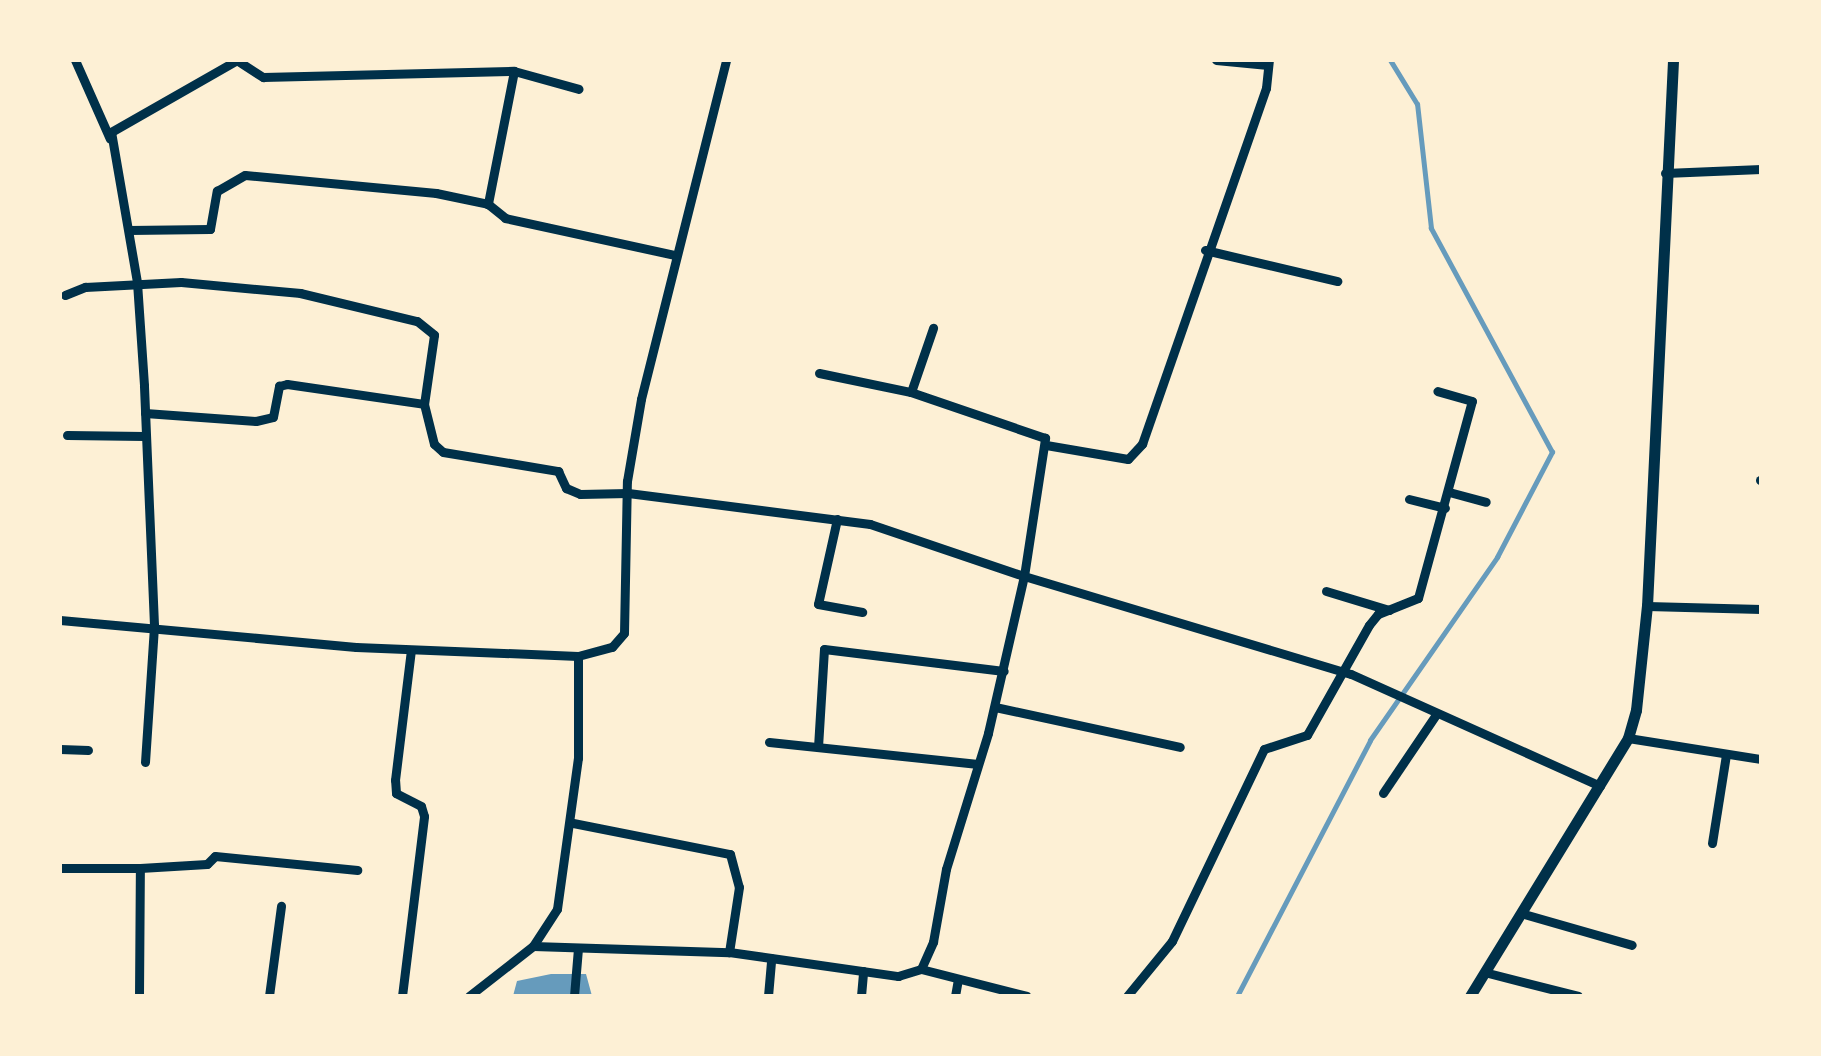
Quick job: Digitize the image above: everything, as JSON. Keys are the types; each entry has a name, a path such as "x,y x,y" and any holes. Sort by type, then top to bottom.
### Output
{"street":[{"path":"75,60 110,139 137,282 154,625 145,762"},
{"path":"401,60 401,72"},
{"path":"60,620 154,625 411,650 578,656 612,647 624,633 628,494 641,399 674,254 726,60"},
{"path":"820,373 911,392 1007,422 1039,434 1046,444 1111,458 1136,455 1205,250 1266,88 1268,62 1216,60"},
{"path":"1470,996 1488,973 1628,738 1640,691 1672,60"},
{"path":"110,139 122,122 238,61 262,77 519,67 579,89"},
{"path":"488,204 519,67"},
{"path":"1665,173 1761,169"},
{"path":"129,230 210,229 217,190 245,175 397,186 488,204 505,218 674,254"},
{"path":"1205,250 1337,281"},
{"path":"65,295 85,286 137,282 300,293 417,321 434,335 424,404 434,444 443,452 558,471 573,492 628,494 890,528 1024,576 1347,672 1435,716 1600,786"},
{"path":"911,392 933,328"},
{"path":"145,413 256,421 273,417 279,386 288,384 424,404"},
{"path":"1128,996 1172,940 1264,749 1307,735 1347,672 1369,625 1389,610 1418,598 1472,401 1437,391"},
{"path":"67,435 144,436"},
{"path":"533,946 729,952 911,976 920,969 1004,672 1046,444"},
{"path":"1449,492 1486,502"},
{"path":"1409,499 1444,508"},
{"path":"837,520 818,604 862,612"},
{"path":"1326,590 1389,610"},
{"path":"1647,606 1761,609"},
{"path":"818,747 824,649 1004,672"},
{"path":"402,996 424,816 421,806 396,793 394,780 411,650"},
{"path":"469,996 533,946 557,909 573,822 578,656"},
{"path":"995,707 1180,747"},
{"path":"1383,793 1435,716"},
{"path":"1628,738 1761,758"},
{"path":"769,742 978,764"},
{"path":"60,749 88,750"},
{"path":"1712,844 1726,755"},
{"path":"573,822 715,846 730,854 738,887 729,952"},
{"path":"60,868 206,864 214,856 357,870"},
{"path":"139,996 140,868"},
{"path":"268,996 281,906"},
{"path":"1524,914 1632,945"},
{"path":"574,996 578,948"},
{"path":"768,996 771,958"},
{"path":"920,969 1026,996"},
{"path":"861,996 863,972"},
{"path":"1488,973 1578,996"},
{"path":"956,996 958,979"}],"water":[{"path":"551,974 586,974 592,996 513,996 517,981"}],"waterway":[{"path":"1237,996 1370,740 1497,557 1552,452 1431,228 1417,104 1390,60"}]}
